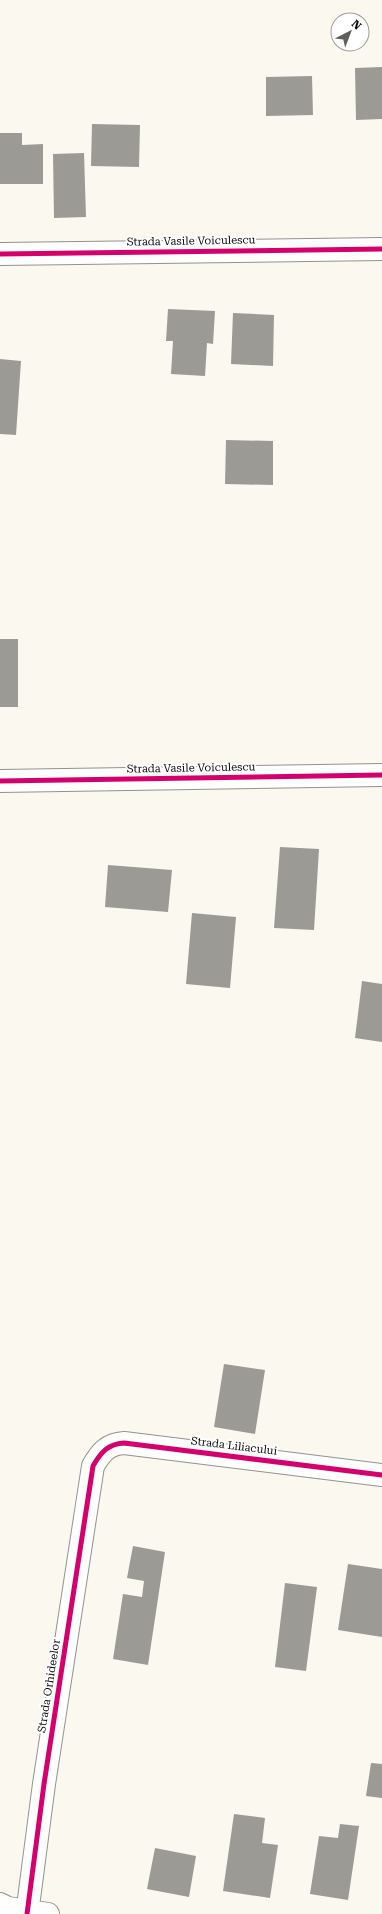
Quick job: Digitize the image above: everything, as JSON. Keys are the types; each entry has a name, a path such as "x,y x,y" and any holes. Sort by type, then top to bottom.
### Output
{"street":[{"name":"Strada Vasile Voiculescu","path":"0,254 382,249"},
{"name":"Strada Vasile Voiculescu","path":"0,781 382,775"},
{"name":"Strada Liliacului","path":"93,1466 106,1448 115,1444 124,1443 382,1475"},
{"name":"Strada Orhideelor","path":"33,1913 44,1784 93,1466"},
{"path":"0,1904 8,1908 33,1913"}],"building":[{"path":"382,67 382,119 356,120 355,68"},
{"path":"312,76 313,115 266,116 266,77"},
{"path":"92,124 140,125 139,167 91,166"},
{"path":"0,133 22,133 22,145 43,144 43,184 0,184"},
{"path":"84,153 86,217 54,218 53,154"},
{"path":"168,309 215,311 213,344 207,343 205,376 171,374 173,341 166,341"},
{"path":"233,313 274,315 273,366 231,364"},
{"path":"0,359 21,361 16,435 0,434"},
{"path":"226,440 273,441 273,485 225,484"},
{"path":"0,639 18,639 18,707 0,707"},
{"path":"280,847 319,849 314,930 274,928"},
{"path":"108,865 172,870 168,912 105,907"},
{"path":"192,913 236,917 230,988 186,984"},
{"path":"362,981 382,984 382,1042 355,1038"},
{"path":"224,1364 265,1370 255,1434 214,1427"},
{"path":"133,1546 165,1552 148,1665 113,1659 123,1594 142,1597 144,1581 127,1578"},
{"path":"348,1564 382,1569 382,1637 338,1630"},
{"path":"285,1583 317,1587 306,1671 275,1667"},
{"path":"371,1763 382,1764 382,1798 366,1796"},
{"path":"234,1814 265,1818 262,1843 278,1845 270,1898 223,1891"},
{"path":"340,1824 359,1826 348,1900 310,1894 319,1836 338,1838"},
{"path":"155,1848 196,1856 189,1897 147,1889"}],"cycle path":[{"path":"0,254 382,249"},
{"path":"0,781 382,775"},
{"path":"27,1914 44,1784 93,1466 99,1457 109,1447 124,1443 382,1475"}]}
